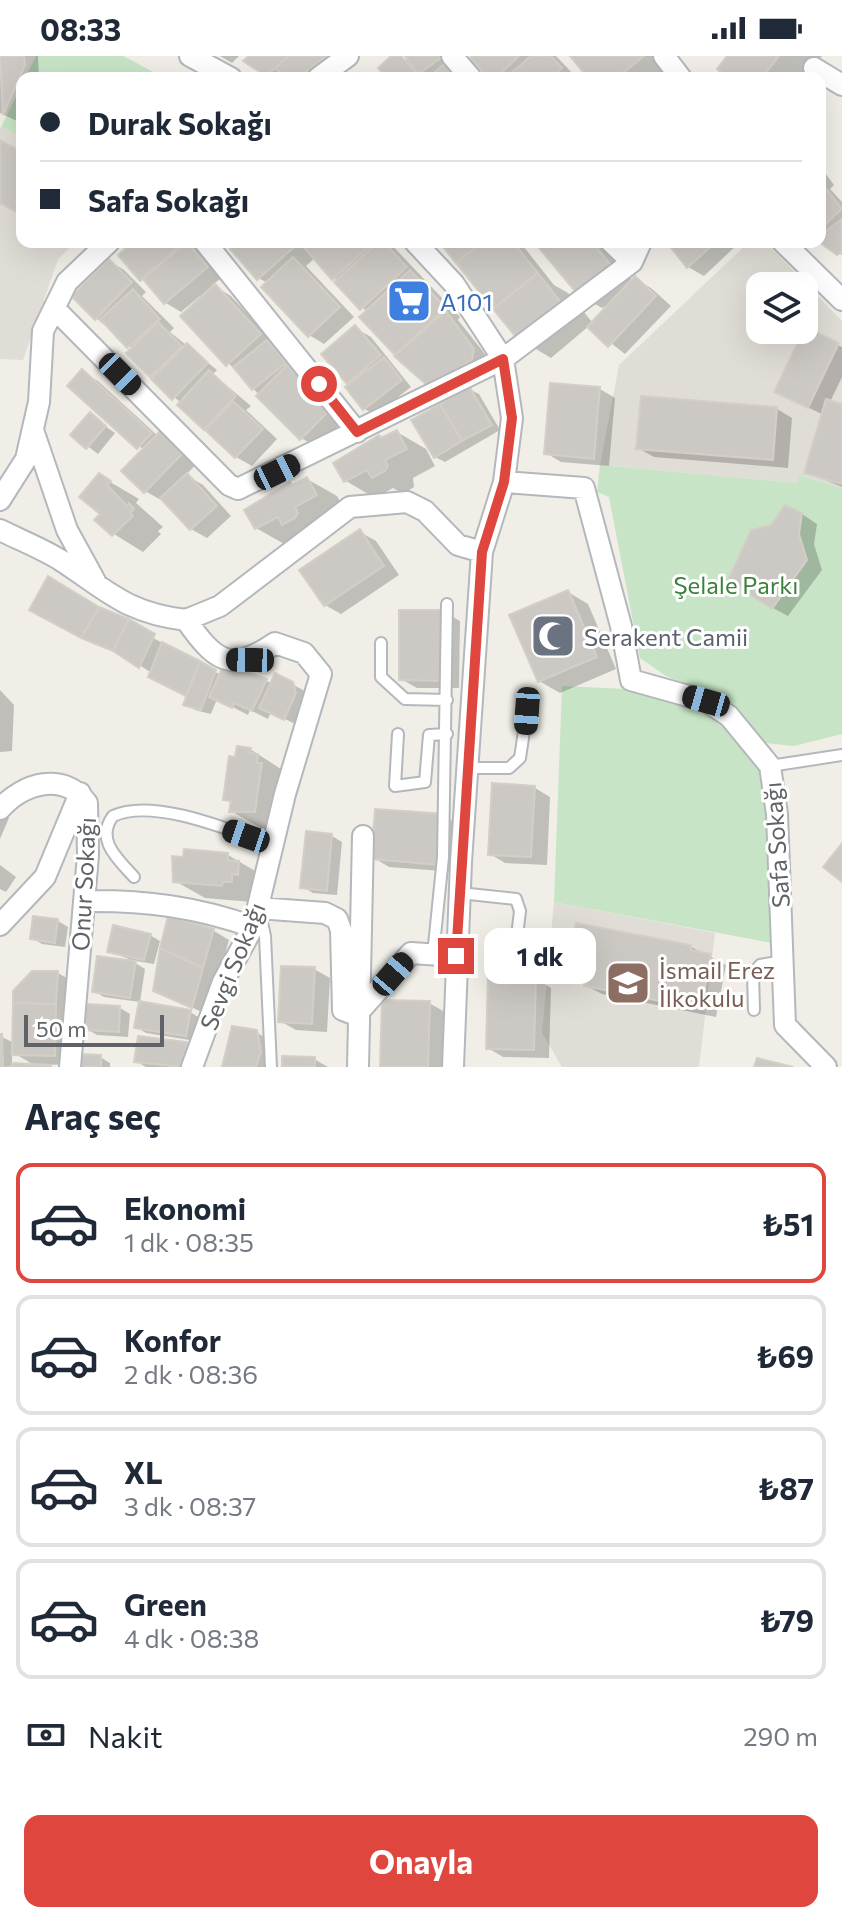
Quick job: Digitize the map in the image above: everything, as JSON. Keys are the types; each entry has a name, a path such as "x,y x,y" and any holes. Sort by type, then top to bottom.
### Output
{"street":[{"path":"190,56 220,72"},
{"path":"326,72 348,56"},
{"path":"452,56 466,72"},
{"path":"664,56 676,72"},
{"path":"0,500 26,459 39,402 43,331 67,282 103,248"},
{"path":"210,248 357,432"},
{"path":"421,248 454,284 503,359 512,418 504,482 482,552 456,956 453,1067"},
{"path":"617,248 632,262"},
{"path":"54,308 229,485 238,489 503,359 632,262 638,248"},
{"path":"789,248 842,300"},
{"path":"33,430 67,530 99,587"},
{"name":"Safa Sokağı","path":"504,482 584,488 621,626 631,680 706,701 729,716 770,766 777,814 785,1025 826,1067"},
{"path":"0,530 60,559 120,603 155,616 186,620 220,606 350,507 407,502 425,511 458,545 482,552"},
{"name":"Sevgi Sokağı","path":"186,620 205,647 226,660 250,660 275,643 304,653 321,674 256,917 223,982 192,1067"},
{"name":"Onur Sokağı","path":"0,809 29,787 45,783 69,785 87,803 84,901 70,1067"},
{"path":"0,925 45,877 80,793"},
{"path":"358,1067 356,1015 363,836"},
{"path":"84,901 165,903 256,917 325,913 337,919 341,930 343,1010 356,1015"},
{"path":"356,1015 411,953 456,956"}],"lane":[{"path":"433,955 443,857 447,604"},
{"path":"381,643 381,677 405,699 447,700"},
{"path":"467,768 509,768 520,758 527,711"},
{"path":"398,734 395,786 425,782 429,735 447,734"},
{"path":"770,766 842,755"},
{"path":"134,877 109,849 105,833 113,816 124,811 192,818 273,845"},
{"path":"460,893 516,899 520,911 517,936"},
{"path":"256,917 265,936 271,1067"},
{"path":"754,1010 753,974 760,965 783,961"}],"shaded area":[{"path":"0,127 16,134 16,248 70,248 58,259 23,360 0,359"},
{"path":"743,248 772,248 795,272 746,272 746,344 818,344 818,296 842,321 842,488 799,475 797,483 600,465 619,365"},
{"name":"İsmail Erez İlkokulu","path":"554,902 715,933 699,1067 562,1067 542,1033"}],"green space":[{"path":"36,56 123,56 154,72 28,72"},
{"path":"16,97 16,134 1,127"},
{"name":"Şelale Parkı","path":"600,465 797,483 799,475 842,488 842,734 794,746 765,743 731,703 666,676 640,658 609,497 597,492"},
{"path":"562,686 650,690 708,708 753,753 765,792 777,944 554,902"}],"building":[{"path":"0,56 24,56 25,65 22,72 16,72 16,85 3,115"},
{"path":"249,56 288,56 270,72 260,72 243,61"},
{"path":"288,56 326,56 306,72 280,72 275,68"},
{"path":"391,56 401,56 416,72 381,72 378,68"},
{"path":"405,56 440,56 421,72 417,72"},
{"path":"519,56 502,72 483,72 470,58"},
{"path":"531,56 551,56 562,68 557,72 512,72"},
{"path":"570,56 644,56 624,72 583,72"},
{"path":"727,56 779,56 767,72 721,72 717,69"},
{"path":"447,62 455,72 435,72"},
{"path":"0,140 16,149 16,212 0,203"},
{"path":"826,188 842,209 826,224"},
{"path":"842,219 842,252 837,255 826,247 826,231"},
{"path":"126,248 177,248 140,281 118,255"},
{"path":"180,248 192,248 208,267 164,304 143,279"},
{"path":"231,248 293,248 257,280"},
{"path":"304,248 367,248 332,280"},
{"path":"371,248 390,248 407,267 360,310 334,282"},
{"path":"444,248 475,248 456,263"},
{"path":"475,248 518,248 538,273 493,309 456,263"},
{"path":"539,248 597,248 614,269 580,297"},
{"path":"671,248 709,248 687,268"},
{"path":"293,257 340,307 308,337 261,287"},
{"path":"109,259 132,282 95,320 71,296"},
{"path":"410,270 446,308 395,355 359,317"},
{"path":"538,273 564,306 520,342 493,309"},
{"path":"635,276 656,296 608,347 587,327"},
{"path":"215,284 261,334 226,366 180,316"},
{"path":"133,289 160,319 127,348 100,319"},
{"path":"446,311 474,349 472,360 428,386 394,356"},
{"path":"158,322 182,346 150,377 126,353"},
{"path":"355,325 381,355 347,384 321,354"},
{"path":"818,333 839,343 808,408 774,392 797,344 818,344"},
{"path":"267,340 286,363 252,390 233,367"},
{"path":"187,343 208,363 172,400 151,379"},
{"path":"384,357 402,380 363,410 345,387"},
{"path":"287,365 331,409 300,440 256,396"},
{"path":"82,369 152,433 137,449 67,386"},
{"path":"209,370 236,396 204,430 177,405"},
{"path":"550,383 600,387 594,459 544,454"},
{"path":"469,386 492,425 462,441 440,404"},
{"path":"641,396 777,407 773,460 636,449"},
{"path":"826,399 842,404 842,484 804,473"},
{"path":"233,401 263,429 235,458 205,430"},
{"path":"440,404 462,441 434,458 411,420"},
{"path":"90,412 106,426 86,449 70,435"},
{"path":"162,429 185,451 144,493 121,471"},
{"path":"397,430 407,449 385,460 388,466 385,471 372,478 367,470 344,482 333,463 379,435 381,438"},
{"path":"99,473 111,481 107,485 127,506 129,503 134,509 130,513 133,516 112,536 94,520 100,514 79,497"},
{"path":"187,473 217,506 190,530 160,498"},
{"path":"307,477 317,495 295,507 298,513 295,518 282,525 278,517 255,529 244,510 290,482 292,485"},
{"path":"785,505 802,513 799,534 807,560 772,609 728,580 751,530 771,525"},
{"path":"360,529 384,566 324,606 299,570"},
{"path":"48,576 99,607 81,638 29,610"},
{"name":"Serakent Camii","path":"568,590 597,657 538,682 509,615"},
{"path":"99,607 129,619 113,651 81,638"},
{"path":"399,610 445,610 444,681 399,680"},
{"path":"129,619 155,634 139,668 113,651"},
{"path":"162,642 200,661 186,696 148,677"},
{"path":"200,661 216,670 201,710 183,705"},
{"path":"224,664 267,679 252,711 234,703 232,708 209,697"},
{"path":"275,673 293,682 296,693 284,720 259,708"},
{"path":"237,746 251,748 250,753 258,754 257,763 262,763 255,812 229,812 231,801 223,800 229,756 235,757"},
{"path":"492,783 535,786 531,857 488,855"},
{"path":"375,809 444,814 440,865 371,859"},
{"path":"306,831 332,834 327,891 300,888"},
{"path":"842,843 842,882 823,867"},
{"path":"184,849 228,853 228,860 239,861 238,875 232,874 232,882 223,882 222,886 173,882 172,856 183,857"},
{"path":"33,916 58,919 55,943 30,939"},
{"path":"168,916 214,929 203,968 160,948"},
{"path":"576,923 691,945 691,950 711,954 701,1009 584,986 585,981 565,977"},
{"path":"113,925 151,934 144,960 107,952"},
{"path":"160,948 203,968 192,1008 153,991"},
{"path":"97,956 136,961 130,998 92,992"},
{"path":"281,966 315,967 312,1024 278,1022"},
{"path":"32,971 58,971 56,1004 13,1003 13,991"},
{"path":"488,975 536,977 534,1050 486,1049"},
{"path":"382,1000 430,1001 428,1067 380,1067"},
{"path":"139,1001 191,1010 186,1036 134,1028"},
{"path":"13,1003 56,1004 55,1056 12,1055"},
{"path":"86,1004 120,1006 119,1032 85,1030"},
{"path":"232,1026 257,1030 261,1052 256,1067 222,1067"},
{"path":"2,1034 3,1067 0,1067"},
{"path":"138,1036 187,1042 183,1067 134,1062"},
{"path":"79,1054 101,1055 101,1067 79,1067"},
{"path":"282,1056 315,1057 315,1067 282,1067"},
{"path":"757,1058 793,1067 754,1067"},
{"path":"12,1063 51,1065 51,1067 12,1067"}],"place":[{"name":"A101","path":"409,301"},
{"name":"Serakent Camii","path":"553,636"},
{"name":"İsmail Erez İlkokulu","path":"628,983"}],"route":[{"path":"319,384 357,432 503,359 512,418 504,482 482,552 456,956"}]}
